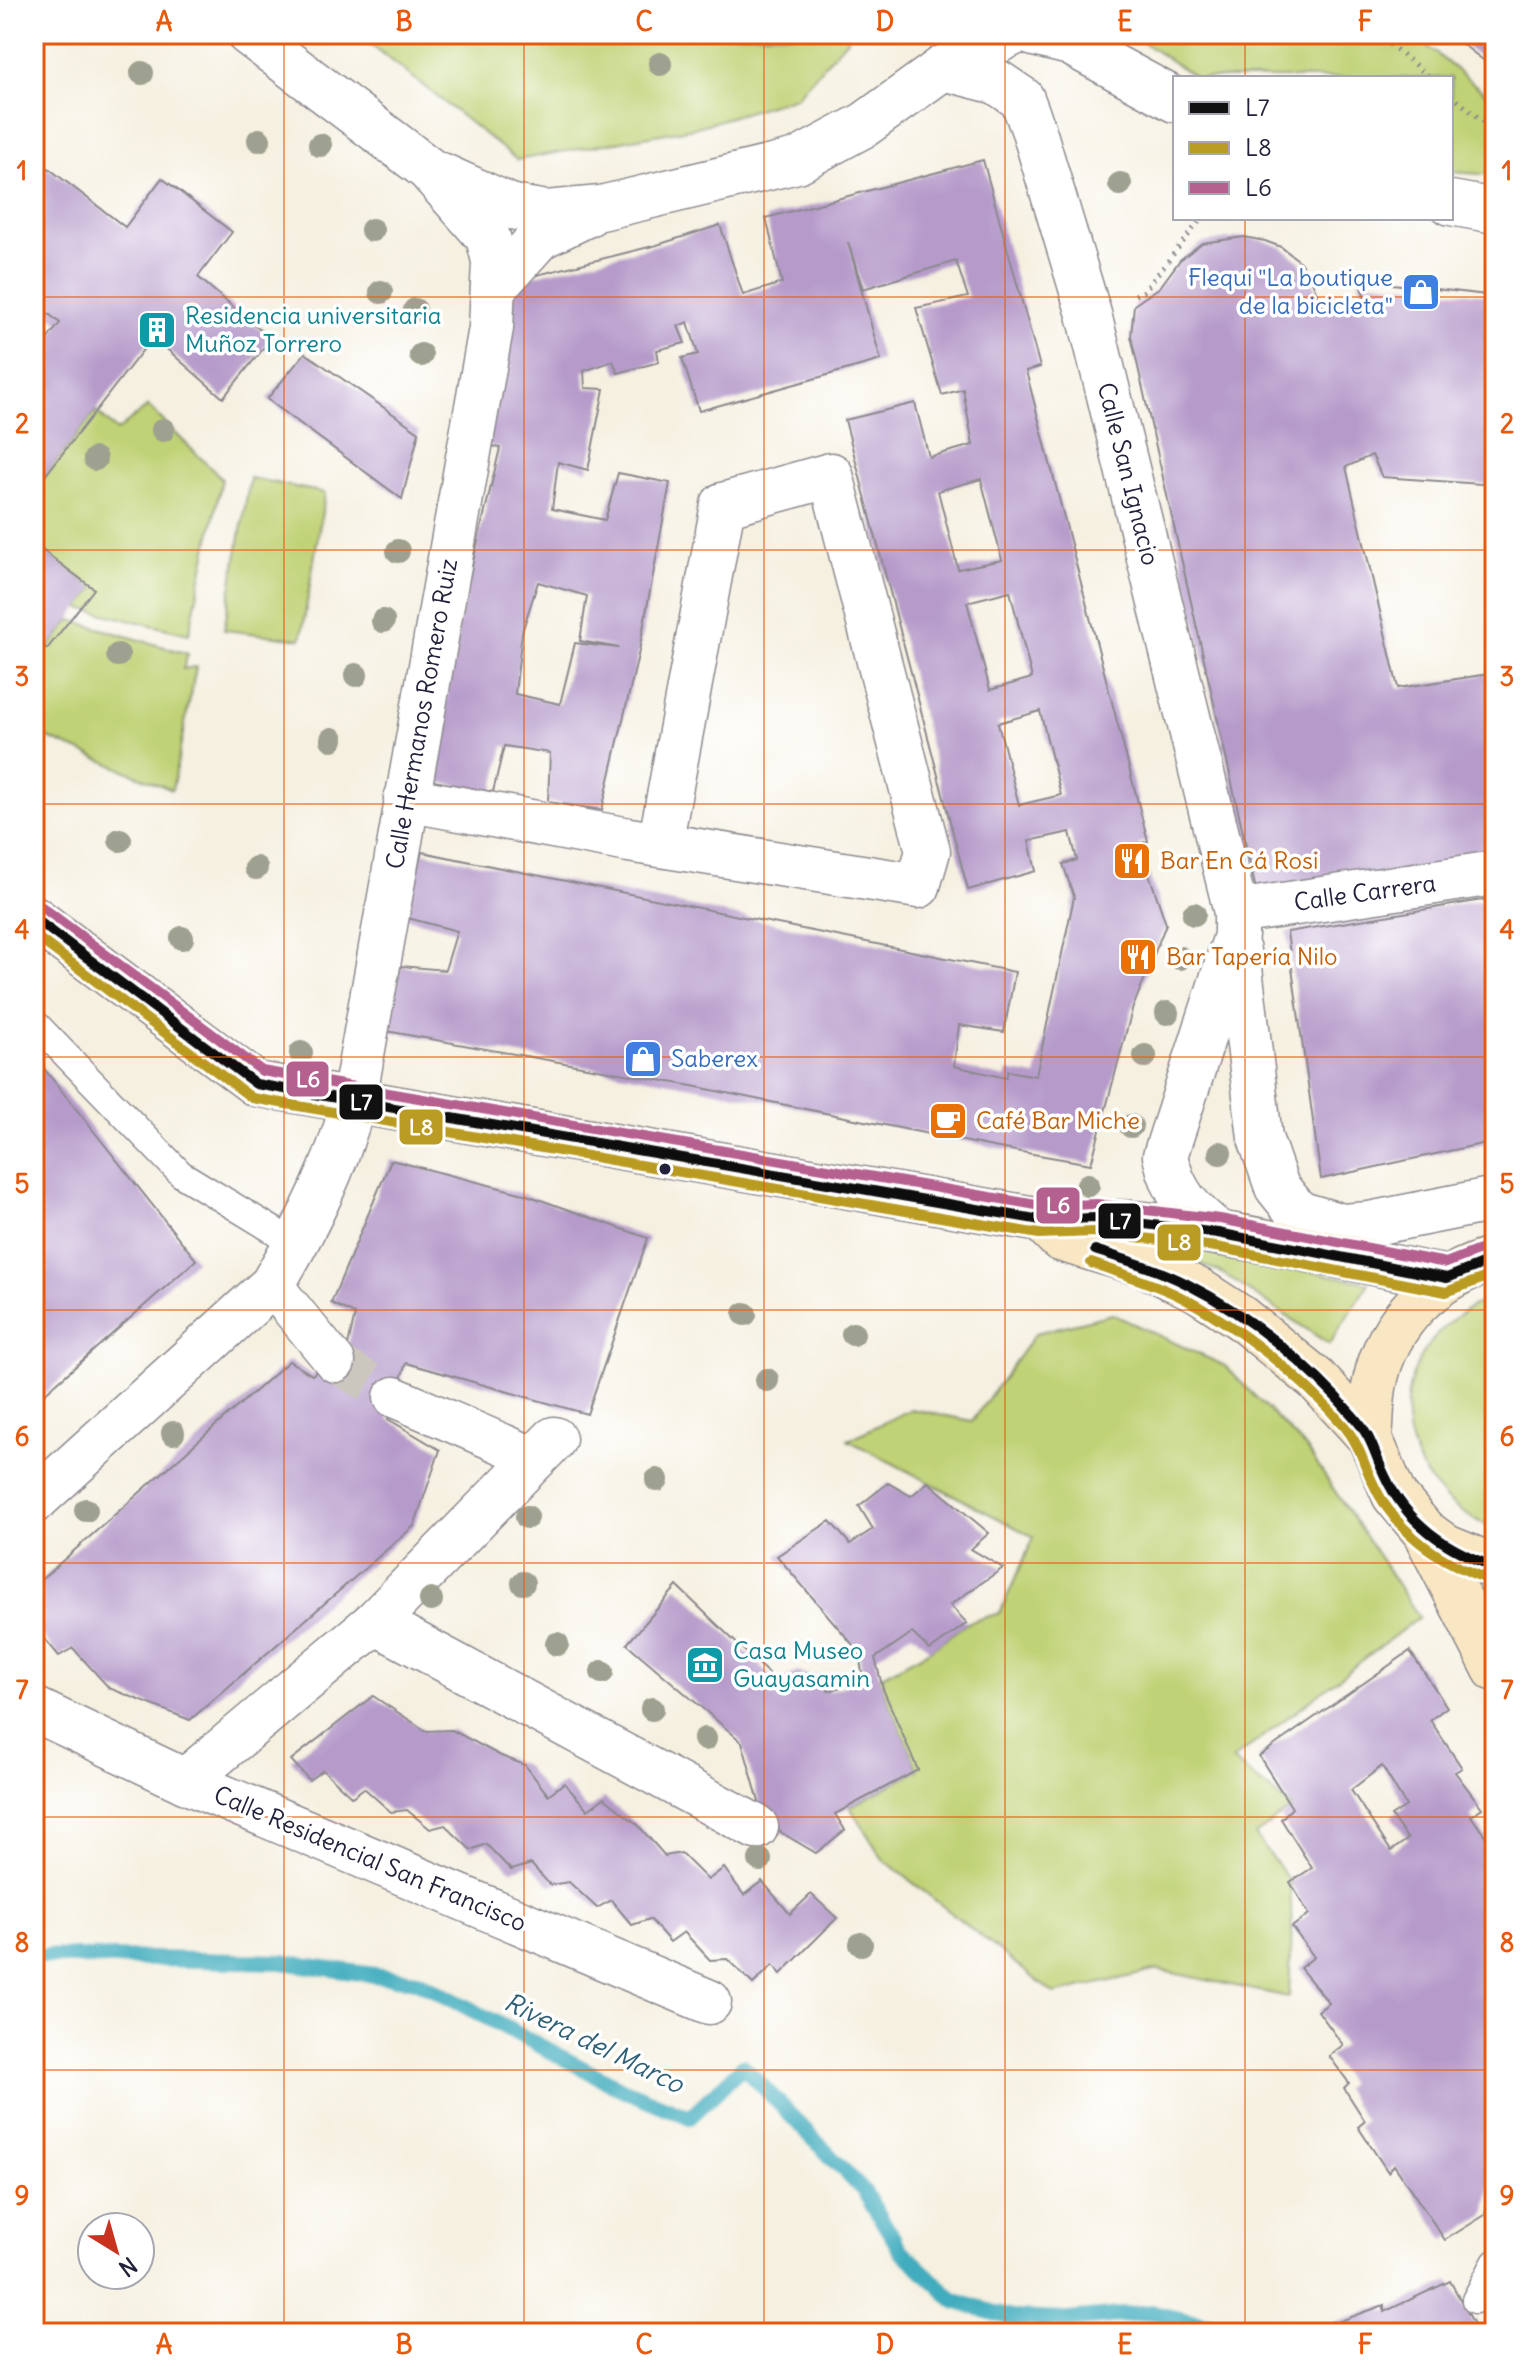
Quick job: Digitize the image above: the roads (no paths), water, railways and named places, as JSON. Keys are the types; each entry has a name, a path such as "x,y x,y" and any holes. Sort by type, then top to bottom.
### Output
{"main road":[{"path":"37,927 256,1084 1041,1220 1096,1218 1218,1233 1447,1278"},
{"path":"1041,1220 1060,1239 1142,1264 1198,1290 1241,1318 1316,1379 1370,1438 1394,1495 1424,1531 1495,1669"},
{"path":"1370,1438 1374,1385 1388,1343 1413,1306 1447,1278 1495,1259"},
{"path":"1424,1531 1446,1547 1495,1567"}],"street":[{"path":"249,34 428,169 512,207 546,213 601,208 797,161 864,125 943,68 1012,34"},
{"path":"1034,34 1070,43 1173,99"},
{"name":"Calle San Ignacio","path":"943,68 997,82 1022,99 1089,314 1236,924 1260,1138 1277,1187 1298,1213 1342,1226 1369,1224 1495,1199"},
{"name":"Calle Hermanos Romero Ruiz","path":"354,1100 492,308 494,261 488,237 428,169"},
{"path":"1453,203 1495,211"},
{"path":"492,308 540,237 601,208"},
{"path":"406,799 660,845 918,886 928,851 831,475 723,505 660,845"},
{"name":"Calle Carrera","path":"1236,924 1495,873"},
{"path":"1218,1233 1183,1202 1171,1180 1165,1156 1236,924"},
{"path":"34,1501 272,1285 296,1244 344,1139 354,1100"},
{"path":"272,1285 335,1362"},
{"path":"185,1781 375,1622 545,1449 394,1397"},
{"path":"375,1622 756,1827"},
{"name":"Calle Residencial San Francisco","path":"34,1709 185,1781 709,2002"}],"lane":[{"path":"34,1022 181,1174 296,1244"},
{"path":"1475,2300 1495,2263"}],"waterway":[{"name":"Rivera del Marco","path":"34,1956 282,1962 417,1981 624,2090 690,2117 743,2066 863,2190 900,2249 955,2301 1011,2318 1068,2320 1153,2312 1215,2326 1245,2329 1250,2333"}],"tunnel":[{"path":"335,1362 394,1397"}],"place":[{"name":"Flequi \"La boutique de la bicicleta\"","path":"1421,292"},
{"name":"Residencia universitaria Muñoz Torrero","path":"157,330"},
{"name":"Bar En Cá Rosi","path":"1132,861"},
{"name":"Bar Tapería Nilo","path":"1138,957"},
{"name":"Saberex","path":"643,1059"},
{"name":"Café Bar Miche","path":"948,1121"},
{"name":"Casa Museo Guayasamin","path":"705,1665"}]}
